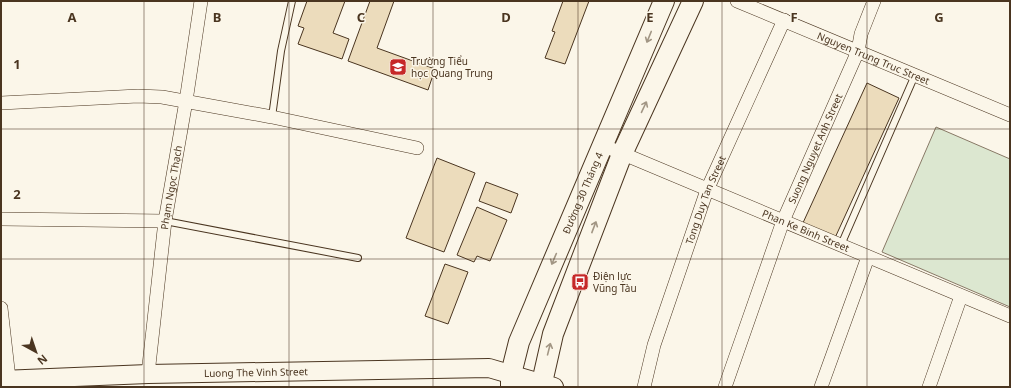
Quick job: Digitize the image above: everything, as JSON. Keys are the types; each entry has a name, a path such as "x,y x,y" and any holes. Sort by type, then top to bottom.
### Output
{"main road":[{"name":"Đường 30 Tháng 4","path":"511,380 520,342 664,1"},
{"path":"545,386 553,334 622,154 692,1"}],"street":[{"name":"Phạm Ngọc Thạch","path":"148,374 165,221 186,101 201,1"},
{"name":"Nguyen Trung Truc Street","path":"737,1 1010,115"},
{"name":"Suong Nguyet Anh Street","path":"725,387 783,221 858,51 861,34 874,1"},
{"name":"Tong Duy Tan Street","path":"644,387 654,345 707,190 784,20"},
{"path":"1,104 138,96 186,101 272,117 417,148"},
{"name":"Phan Ke Binh Street","path":"602,145 1010,316"},
{"path":"1,219 165,221"},
{"path":"821,387 868,257"},
{"path":"930,387 961,296"},
{"path":"1,308 7,382"},
{"name":"Luong The Vinh Street","path":"7,382 148,374 489,368 511,380 545,386"}],"lane":[{"path":"272,117 282,51 292,1"},
{"path":"841,245 915,75"},
{"path":"165,221 358,258"}],"green space":[{"path":"936,127 1010,159 1010,307 882,252"}],"building":[{"path":"307,1 345,1 333,33 349,39 342,59 298,44 304,28 298,26"},
{"path":"370,1 394,1 377,48 435,69 428,90 348,61"},
{"path":"563,1 589,1 565,64 545,58 555,32 552,31"},
{"path":"867,83 899,98 834,240 802,225"},
{"path":"437,158 475,173 444,252 406,238"},
{"path":"486,182 518,194 511,213 479,201"},
{"path":"477,207 507,220 490,261 477,256 474,262 457,255"},
{"path":"445,264 468,272 448,324 425,316"}],"place":[{"name":"Trường Tiểu học Quang Trung","path":"398,67"},
{"name":"Điện lực Vũng Tàu","path":"580,282"}]}
